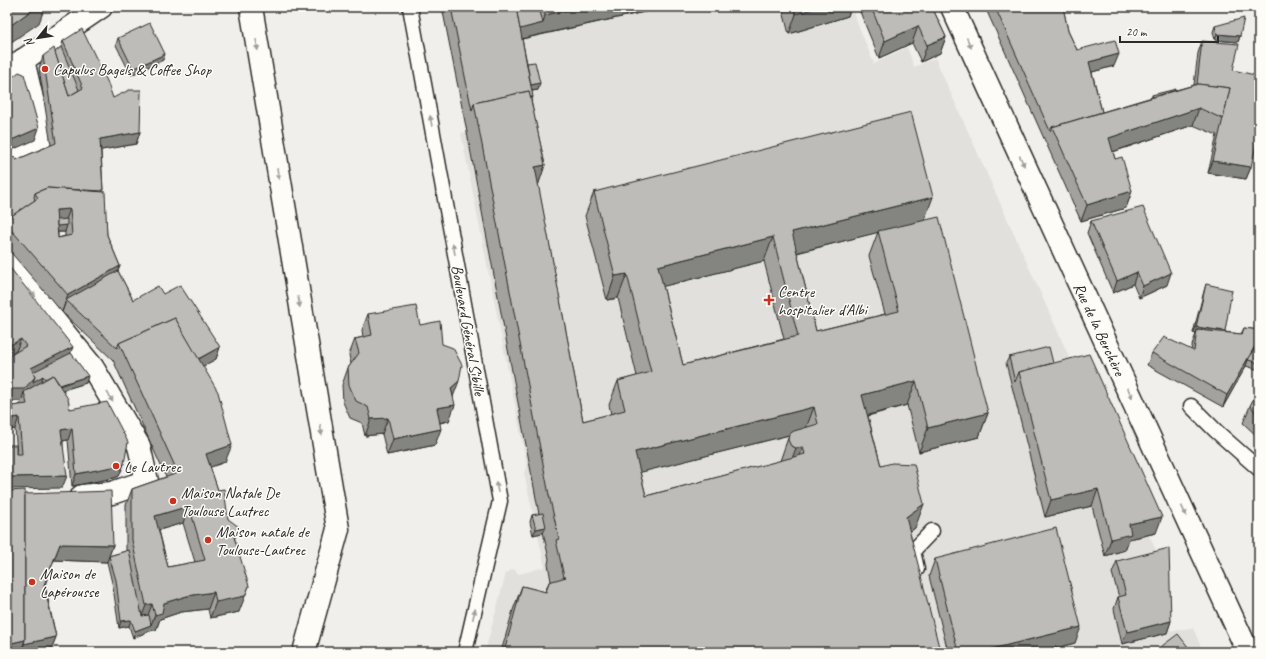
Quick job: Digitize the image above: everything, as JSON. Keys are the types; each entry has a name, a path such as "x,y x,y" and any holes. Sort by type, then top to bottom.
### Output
{"street":[{"path":"7,162 42,146 15,65 101,7"},
{"path":"251,7 338,529 304,652"},
{"name":"Rue de la Berchère","path":"952,7 1248,652"},
{"path":"7,264 94,368 138,446 147,481 112,493 62,498"}],"lane":[{"name":"Boulevard Général Sibille","path":"410,7 500,501 465,652"},
{"path":"1191,406 1259,469"},
{"path":"919,582 913,551 932,531"}],"shaded area":[{"name":"Centre hospitalier d'Albi","path":"503,7 851,7 874,64 907,47 914,67 935,58 1163,566 1163,631 1193,628 1203,652 485,652 506,573 514,569 519,574 545,567 524,473 527,466 461,133 525,118"}],"building":[{"path":"7,7 36,7 7,28"},
{"path":"451,7 516,7 533,97 530,97 529,91 474,103 472,111"},
{"path":"516,7 539,7 543,23 520,29"},
{"path":"544,7 582,7 545,15"},
{"path":"794,7 818,7 796,14"},
{"path":"871,7 932,7 946,37 927,45 918,26 885,41"},
{"path":"995,7 1063,7 1068,31 1077,50 1115,40 1119,54 1089,62 1102,112 1052,127 1050,131"},
{"path":"1244,18 1240,36 1217,34 1215,26"},
{"path":"150,23 165,54 133,69 118,38"},
{"path":"82,29 107,81 113,98 129,90 141,90 140,132 100,139 103,191 47,188 35,193 35,200 7,219 7,160 14,157 16,160 56,143 43,56 54,48 69,96 83,88 63,41"},
{"path":"1202,41 1239,44 1233,70 1259,76 1259,132 1251,167 1213,161 1230,88 1197,84"},
{"path":"61,47 79,90 69,96 55,52"},
{"path":"535,62 540,83 531,85 527,63"},
{"path":"19,72 24,74 39,128 7,142 7,81"},
{"path":"1198,84 1230,88 1223,119 1199,108 1109,138 1115,159 1122,157 1132,191 1087,205 1052,127"},
{"path":"1176,89 1153,97 1152,95"},
{"path":"529,91 545,165 535,167 583,421 625,410 618,381 651,372 627,274 615,276 594,192 911,112 933,197 792,232 816,331 899,311 878,231 939,217 988,413 928,428 916,381 862,395 881,466 892,463 914,464 924,504 906,517 939,647 918,652 504,652 522,586 546,592 549,582 566,577 564,577 556,540 559,539 549,495 474,103","holes":["773,237 798,336 683,365 658,266","814,407 818,424 794,431 789,434 788,440 791,446 796,448 803,447 805,454 646,496 635,452"]},
{"path":"47,188 105,192 107,235 120,266 68,295 7,225 7,219 38,198 35,193","holes":["70,209 72,235 58,238 56,210"]},
{"path":"1143,207 1171,273 1143,286 1137,272 1117,281 1091,221"},
{"path":"67,219 67,225 57,226 57,220"},
{"path":"7,264 73,347 31,368 35,377 24,389 7,389 7,353 11,355 26,346 21,339 7,347"},
{"path":"118,271 133,300 158,286 163,294 180,285 220,347 198,359 175,318 119,343 117,348 66,300"},
{"path":"1206,284 1232,290 1225,331 1196,327"},
{"path":"416,306 420,325 440,321 442,344 453,348 462,365 459,381 451,388 455,405 437,408 441,429 393,439 388,418 371,419 368,407 356,401 349,385 348,368 359,353 355,339 372,335 368,314"},
{"path":"175,318 218,392 232,445 206,454 218,490 224,489 228,519 239,527 234,537 249,586 245,596 216,602 214,592 187,596 164,603 162,613 155,615 152,604 146,605 132,540 132,489 178,473 119,343","holes":["189,506 205,560 168,567 155,516"]},
{"path":"1244,328 1259,330 1259,339 1227,395 1152,353 1164,337 1194,351 1197,330 1242,334"},
{"path":"1259,341 1259,363 1248,360"},
{"path":"1049,347 1053,363 1019,372 1015,382 1009,357"},
{"path":"71,353 88,376 60,385 53,375 45,379 43,376 33,382 35,377 33,372"},
{"path":"1089,354 1162,517 1129,524 1131,534 1111,539 1098,489 1051,500 1019,372"},
{"path":"53,375 68,399 70,409 107,402 128,442 124,464 76,474 72,428 61,430 67,476 7,477 7,445 16,445 16,454 22,454 19,417 13,418 12,406 27,404 24,392"},
{"path":"1259,388 1259,416 1250,406"},
{"path":"25,490 25,640 7,644 7,491"},
{"name":"Maison de Lapérousse","path":"111,491 113,545 60,544 44,585 56,637 24,644 25,494"},
{"path":"543,513 546,527 536,529 532,515"},
{"path":"1056,528 1081,627 979,652 958,652 935,559"},
{"path":"1169,548 1171,621 1127,632 1118,597 1126,595 1117,561"},
{"path":"129,550 142,616 149,615 151,625 135,631 131,620 121,621 116,580 109,556"},
{"path":"1178,634 1192,652 1154,652"}],"place":[{"name":"Capulus Bagels & Coffee Shop","path":"45,69"},
{"name":"Centre hospitalier d'Albi","path":"769,300"},
{"name":"Le Lautrec","path":"116,466"},
{"name":"Maison Natale De Toulouse Lautrec","path":"173,501"},
{"name":"Maison natale de Toulouse-Lautrec","path":"208,540"},
{"name":"Maison de Lapérousse","path":"32,582"}]}
